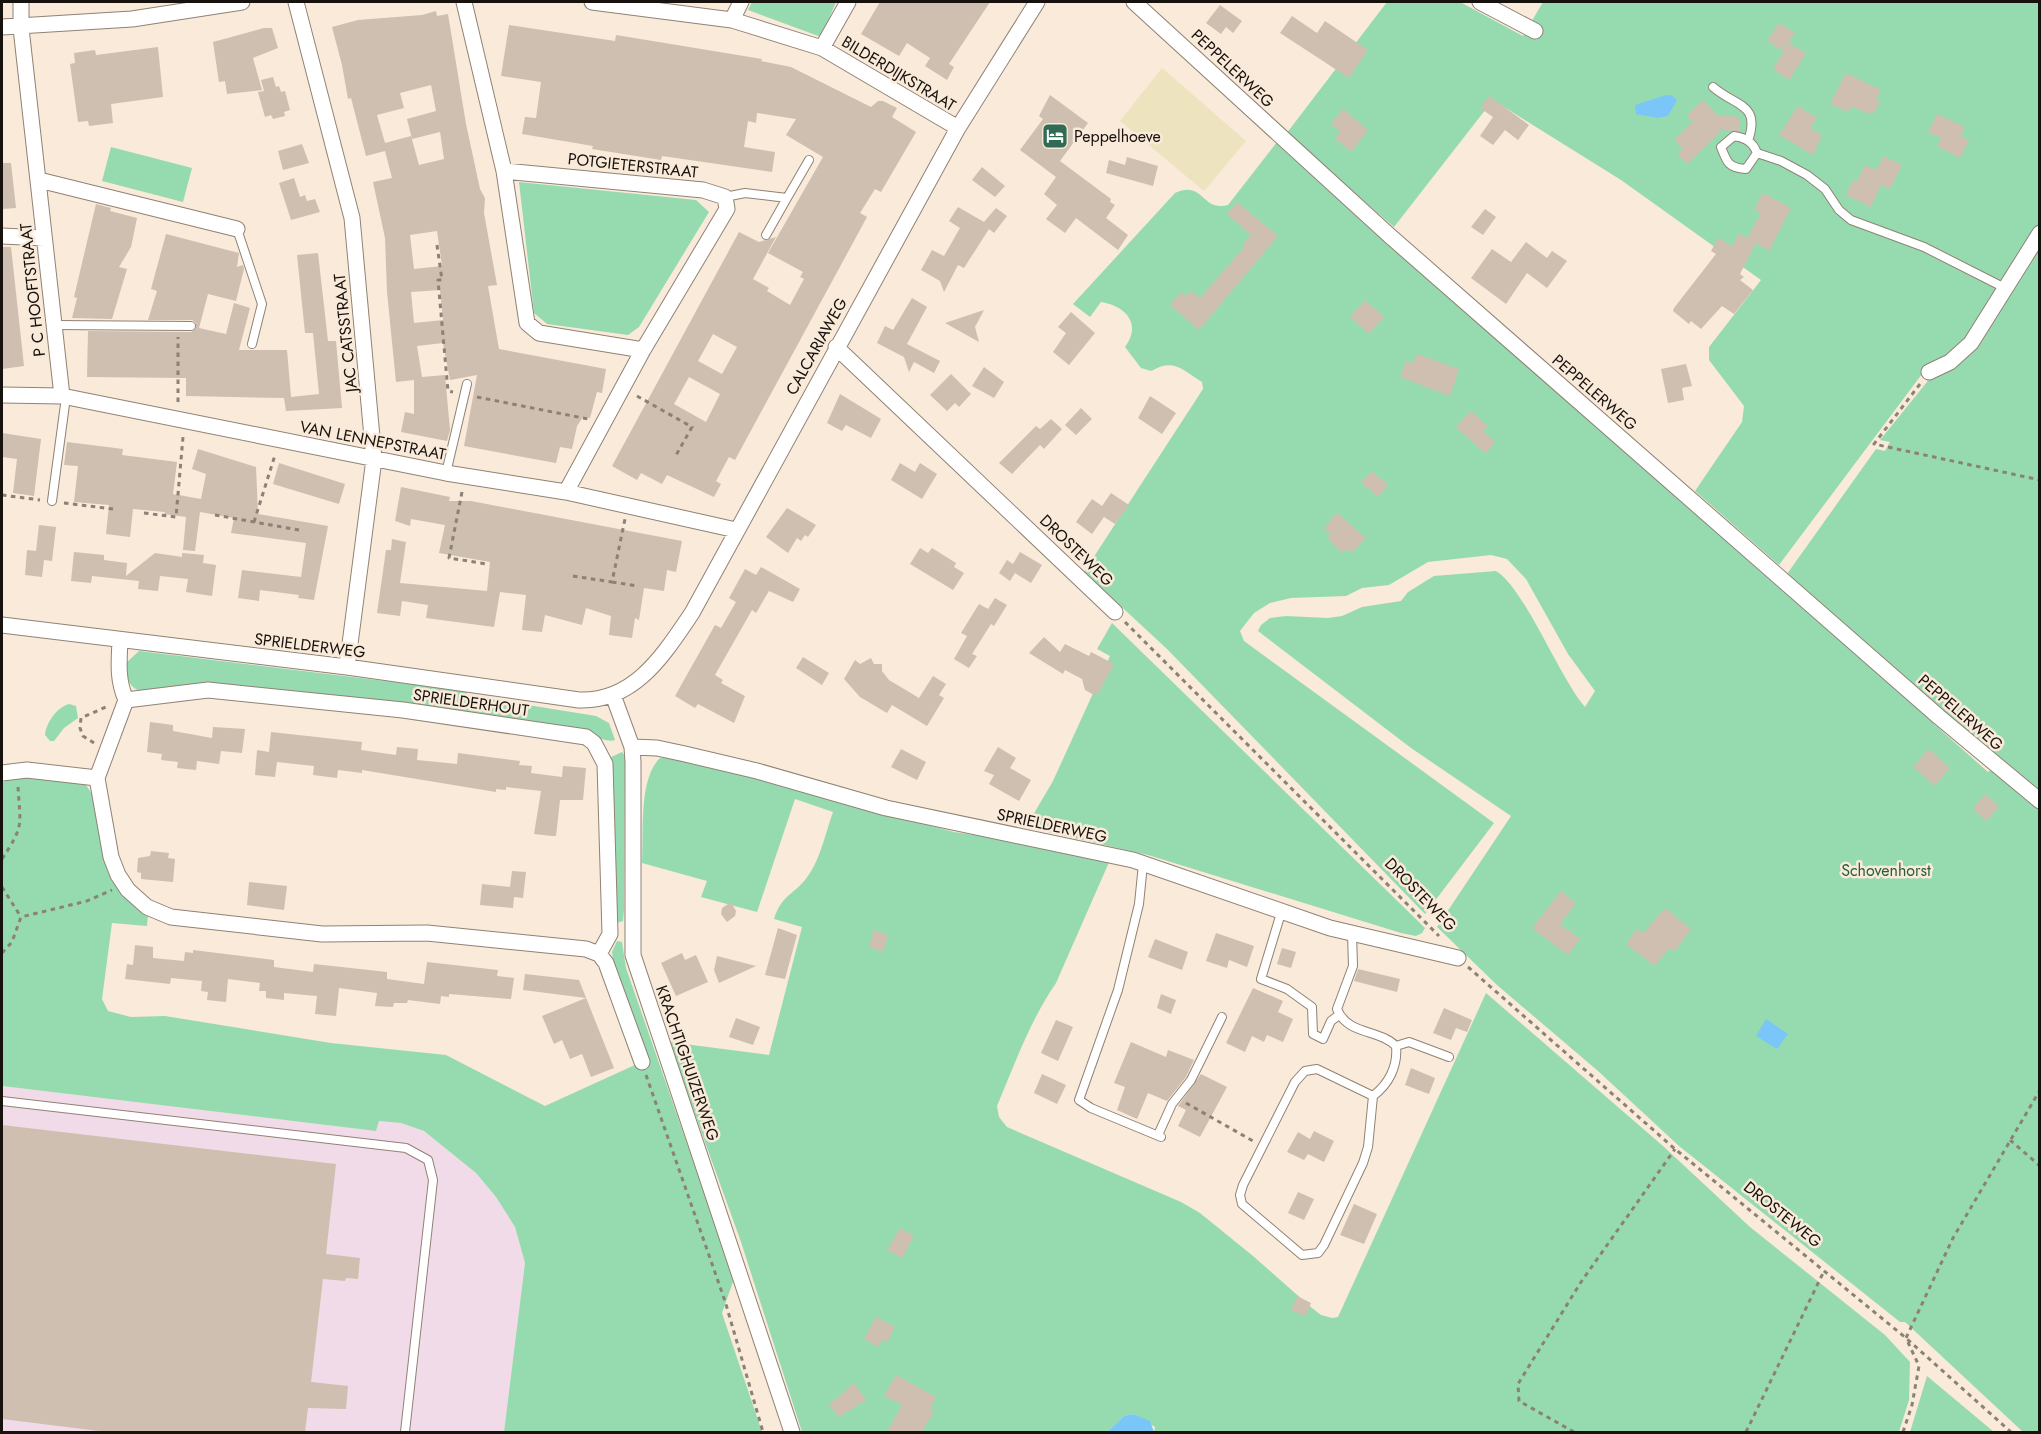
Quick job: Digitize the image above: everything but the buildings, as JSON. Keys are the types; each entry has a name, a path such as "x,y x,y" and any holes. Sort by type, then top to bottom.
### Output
{"street":[{"name":"P C HOOFTSTRAAT","path":"21,2 21,28 64,397"},
{"path":"2,27 21,28 132,19 242,2"},
{"name":"JAC CATSSTRAAT","path":"296,2 352,218 374,459 347,667"},
{"path":"464,2 504,171 527,323 539,333 643,350"},
{"name":"BILDERDIJKSTRAAT","path":"592,2 732,20 822,48 958,128"},
{"path":"732,20 741,2"},
{"name":"BILDERDIJKSTRAAT","path":"822,48 848,2"},
{"name":"CALCARIAWEG","path":"614,695 649,671 671,645 692,613 958,128 1037,2"},
{"name":"PEPPELERWEG","path":"1134,2 1390,236 1930,710 2040,801"},
{"path":"1480,2 1536,31"},
{"name":"POTGIETERSTRAAT","path":"504,171 703,190 725,197"},
{"path":"39,180 237,229"},
{"path":"566,492 643,350 727,209 725,197"},
{"path":"1929,372 1950,362 1971,343 2040,233"},
{"path":"2,236 44,238"},
{"name":"DROSTEWEG","path":"836,347 1115,612"},
{"name":"VAN LENNEPSTRAAT","path":"2,395 64,397 446,473 566,492 736,530"},
{"name":"SPRIELDERWEG","path":"2,625 347,667 579,700 597,700 614,695"},
{"path":"120,640 118,671 124,704 96,778 111,857 123,883 147,907 171,917 321,934 427,933 491,938 586,950 599,954 606,963 642,1062"},
{"name":"SPRIELDERHOUT","path":"124,704 208,690 403,710 586,737 594,743 605,764 610,934"},
{"name":"KRACHTIGHUIZERWEG","path":"614,695 632,747 635,794 633,955 741,1273 792,1432"},
{"name":"SPRIELDERWEG","path":"632,747 657,748 685,754 757,771 886,808 1143,864 1281,913 1352,934 1458,958"},
{"path":"9,772 27,770 96,778"},
{"path":"599,954 610,934 633,933"}],"lane":[{"path":"1713,87 1745,108 1752,117 1753,125 1748,141"},
{"path":"1757,153 1746,170 1732,168 1728,165 1721,147 1734,136 1748,141 1757,153 1781,161 1807,175 1825,189 1839,210 1851,220 1924,247 2005,288"},
{"path":"766,235 809,160"},
{"path":"725,197 745,193 787,198"},
{"path":"237,229 262,304 252,344"},
{"path":"54,325 191,326"},
{"path":"446,473 467,384"},
{"path":"52,501 64,397"},
{"path":"1143,864 1139,904 1118,990 1091,1060 1079,1100 1091,1108 1159,1136 1177,1097 1191,1080 1222,1017"},
{"path":"1281,913 1261,979 1287,989 1312,1007 1313,1034 1323,1039 1331,1021 1339,1015"},
{"path":"1352,934 1353,966 1338,1002 1339,1015 1359,1030 1390,1041 1396,1046 1397,1056 1387,1085 1374,1095 1368,1147 1363,1163 1324,1245 1318,1252 1302,1255 1242,1204 1240,1195 1242,1185 1295,1082 1305,1071 1317,1069 1374,1095"},
{"path":"1396,1046 1409,1042 1449,1057"},
{"path":"2,1101 406,1148 428,1160 433,1180 405,1432"}],"path":[{"path":"437,245 442,280 438,280 448,392 605,422"},
{"path":"144,513 176,517 181,420 178,326"},
{"path":"1929,372 1874,444 2040,480"},
{"path":"623,388 692,427 675,457"},
{"path":"254,522 280,440"},
{"path":"465,476 449,558 487,564"},
{"path":"2,495 113,509"},
{"path":"612,582 628,506"},
{"path":"215,515 299,530"},
{"path":"573,576 638,586"},
{"name":"DROSTEWEG","path":"1115,612 1458,958 1675,1149 1906,1338 2011,1432"},
{"path":"107,748 83,736 81,718 100,708 124,704"},
{"path":"2,859 19,834 21,819 9,772"},
{"path":"21,916 87,901 106,894 123,883"},
{"path":"2,887 21,916"},
{"path":"2,953 12,942 21,916"},
{"path":"642,1062 725,1301 763,1432"},
{"path":"1903,1432 1912,1405 1919,1366 1906,1338 1953,1238 2040,1090"},
{"path":"1177,1097 1262,1146"},
{"path":"2010,1140 2040,1166"},
{"path":"1574,1432 1519,1401 1518,1384 1581,1282 1675,1149"},
{"path":"1746,1432 1824,1271"}],"shaded area":[{"path":"2,1086 376,1131 378,1121 401,1123 424,1131 476,1173 496,1197 515,1227 525,1263 504,1432 2,1432"}],"green space":[{"path":"752,2 836,2 821,37 748,10"},
{"path":"1387,2 1460,2 1523,36 1543,2 2039,2 2039,225 1993,301 2039,243 2039,795 1787,574 1876,449 1885,451 1890,442 1880,440 1944,361 1928,366 1779,565 1695,491 1742,422 1744,406 1709,360 1709,347 1761,280 1621,180 1493,100 1394,227 1286,134"},
{"name":"Schovenhorst","path":"1277,142 1936,721 1934,724 1988,772 1992,769 2039,807 2039,1432 2023,1432 1905,1322 1900,1322 1679,1146 1598,1071 1497,985 1437,927 1511,816 1411,748 1258,631 1261,625 1270,618 1286,616 1328,618 1342,616 1362,607 1401,601 1408,592 1434,576 1496,571 1518,595 1585,707 1595,691 1568,654 1526,579 1507,559 1491,555 1428,562 1389,585 1362,588 1346,596 1291,598 1270,603 1254,613 1240,631 1244,641 1494,823 1425,914 1167,649 1084,572 1203,389 1202,382 1183,369 1172,365 1151,371 1141,368 1125,347 1130,339 1131,324 1129,317 1118,307 1101,302 1090,317 1073,304 1175,193 1192,190 1212,204 1228,205"},
{"path":"111,147 192,168 183,202 102,181"},
{"path":"519,182 696,200 709,212 639,327 628,335 547,324 534,313"},
{"path":"1112,623 1425,928 1422,933 1416,936 1401,933 1148,855 1026,827 1053,781 1110,656 1097,649"},
{"path":"139,651 467,691 467,695 596,716 609,723 615,740 602,739 576,728 143,692 131,685 126,663"},
{"path":"69,704 76,706 78,718 64,728 54,741 50,741 45,735 50,721 60,708"},
{"path":"622,752 625,756 624,910 623,921 613,924 611,757"},
{"path":"660,758 677,758 954,832 1034,844 1110,860 1056,983 1038,1012 1017,1058 997,1106 999,1117 1007,1127 1181,1202 1200,1213 1321,1315 1338,1317 1486,993 1663,1146 1750,1227 1885,1335 1910,1362 1909,1400 1899,1432 1154,1432 1155,1427 1133,1414 1124,1416 1107,1432 802,1432 741,1242 669,1042 769,1055 802,927 774,919 781,904 800,886 814,866 833,812 795,799 757,912 701,897 707,881 642,863 645,793 653,767"},
{"path":"11,778 72,779 86,785 92,794 99,829 148,915 147,926 112,923 102,999 108,1011 131,1017 165,1016 331,1043 446,1055 545,1106 648,1059 614,966 612,952 617,941 622,942 626,968 734,1279 722,1313 762,1432 504,1432 525,1263 515,1227 496,1197 476,1173 424,1131 401,1123 379,1121 376,1131 2,1086 2,783"},
{"path":"1927,1376 1994,1432 1910,1432"}],"sand":[{"path":"1162,68 1246,141 1204,191 1120,121"}],"water":[{"path":"1671,95 1677,100 1668,116 1658,118 1636,114 1635,105"},
{"path":"1766,1019 1788,1034 1777,1049 1756,1036"},
{"path":"1133,1414 1150,1421 1154,1432 1107,1432 1124,1416"}],"place":[{"name":"Peppelhoeve","path":"1055,136"}]}
